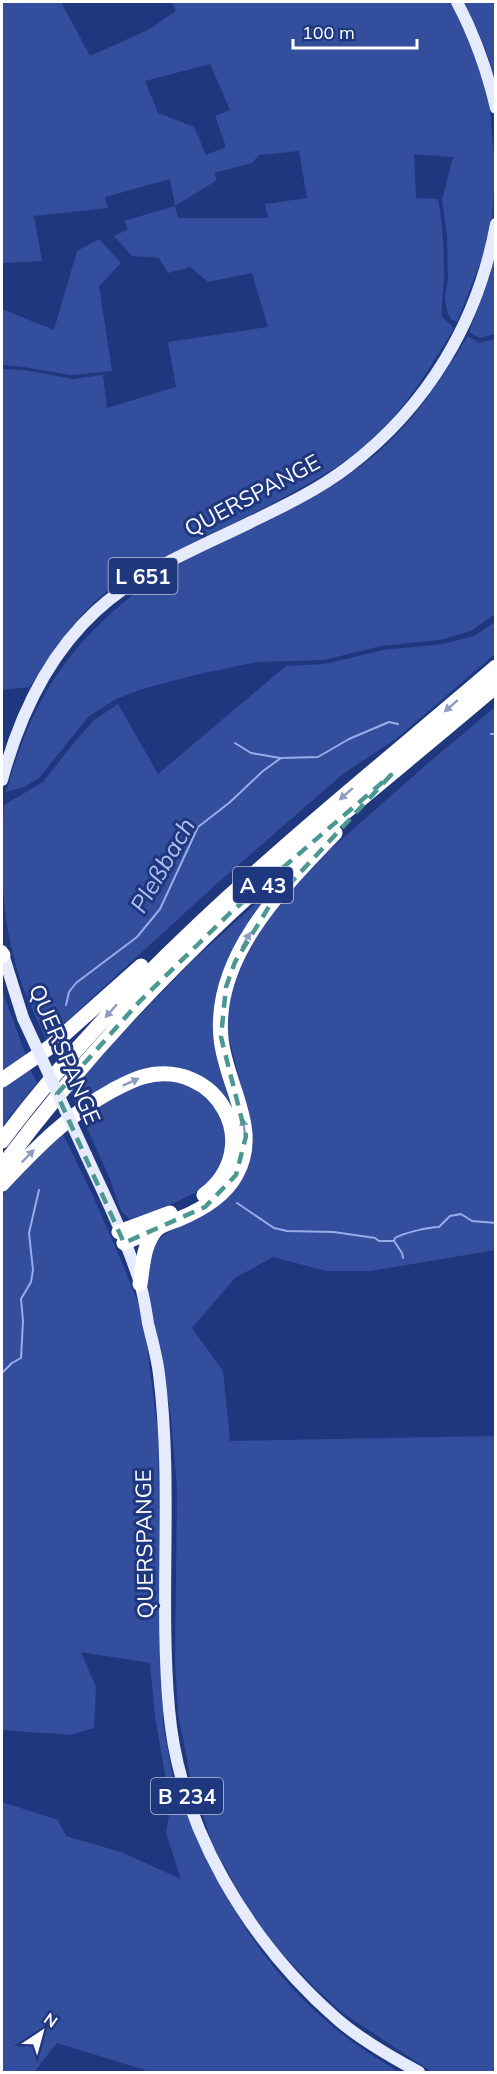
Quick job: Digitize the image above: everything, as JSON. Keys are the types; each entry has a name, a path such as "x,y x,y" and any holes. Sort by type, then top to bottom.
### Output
{"highway":[{"name":"A 43","path":"2,1141 39,1092 123,998 197,925 261,867 495,667"},
{"name":"A 43","path":"2,1167 65,1084 140,1001 230,913 495,686"},
{"path":"122,1237 156,1229 194,1213 217,1198 236,1175 242,1160 246,1136 221,1037 226,987 235,962 246,939 270,905 320,848 391,775"},
{"path":"2,1080 50,1047 154,955 197,925"},
{"path":"2,1184 68,1118 101,1096 143,1077 168,1074 196,1080 215,1095 224,1107 232,1132 231,1159 217,1183 194,1202 122,1237"},
{"path":"140,1284 143,1261 156,1229"}],"main road":[{"path":"457,2 469,24 487,72 495,108"},
{"name":"QUERSPANGE","path":"2,780 12,744 29,703 63,648 95,612 148,573 288,504 346,469 395,427 423,393 461,330 481,279 495,224"},
{"name":"QUERSPANGE","path":"2,954 23,1018 86,1155 140,1284 159,1371 164,1429 166,1656 169,1709 176,1758 186,1793 207,1846 244,1914 296,1979 338,2020 418,2073"}],"highlighted area":[{"path":"391,775 270,905 235,962 226,987 221,1037 246,1136 236,1175 205,1207 124,1243 57,1094 140,1001 230,913"}],"shaded area":[{"path":"2,2 61,2 90,56 148,30 176,11 172,2 453,2 472,42 489,100 495,168 492,221 485,251 457,322 448,314 445,299 448,278 447,235 442,200 453,157 414,154 416,198 438,199 444,256 442,317 454,328 433,363 397,413 353,455 279,500 124,579 88,608 77,620 30,687 2,690 2,369 25,370 72,379 103,375 107,408 176,387 168,342 268,327 252,273 208,282 190,267 168,273 159,258 132,256 114,236 128,229 124,221 175,206 170,179 105,197 108,208 34,216 42,261 2,263","holes":["210,64 230,110 215,116 226,147 206,155 194,127 158,113 145,81","299,151 307,198 265,204 268,218 178,218 175,206 217,180 214,173 252,163 259,155"]},
{"path":"463,2 495,2 495,84 490,62"},
{"path":"99,239 121,263 99,286 112,371 71,375 2,365 2,309 54,330 77,251"},
{"path":"495,251 495,334 480,338 469,332 490,276"},
{"path":"468,336 479,343 495,339 495,614 471,631 440,640 381,646 324,660 257,662 142,689 116,699 89,716 39,778 24,787 6,792 24,737 47,690 65,663 108,616 133,595 186,560 309,499 362,465 394,437 408,421 433,389"},
{"path":"495,622 495,654 396,739 344,773 213,887 46,1040 21,982 10,943 4,904 2,864 4,805 43,782 93,721 118,704 158,774 286,666 325,664 383,650 443,644 474,636"},
{"path":"495,707 495,1250 371,1271 326,1271 273,1257 235,1278 192,1328 223,1371 230,1441 495,1436 495,2072 432,2072 344,2014 315,1988 276,1947 248,1910 212,1843 190,1775 178,1714 175,1660 177,1489 171,1417 146,1276 153,1244 165,1234 206,1211 243,1094 226,1026 233,985 251,945 282,900 317,861"},
{"path":"302,862 263,909 241,944 225,981 220,1001 218,1025 221,1047 239,1122 241,1147 236,1168 225,1185 210,1199 166,1222 138,1232 137,1229 195,1205 222,1183 230,1172 238,1146 236,1118 219,1091 195,1073 177,1069 161,1068 132,1074 78,1109 68,1090 192,961"},
{"path":"2,990 26,1056 2,1070"},
{"path":"28,1065 37,1083 2,1126 2,1082"},
{"path":"159,1077 201,1089 225,1119 225,1159 204,1189 158,1210 130,1219 121,1211 110,1179 82,1117 124,1091"},
{"path":"63,1134 123,1265 138,1302 146,1338 158,1434 163,1724 175,1788 168,1791 155,1717 150,1663 81,1652 96,1687 94,1728 71,1735 2,1730 2,1195 24,1170"},
{"path":"183,1801 195,1832 224,1891 258,1946 278,1972 333,2027 399,2072 143,2072 145,2070 57,2043 34,2072 2,2072 2,1802 58,1820 66,1836 121,1852 181,1879 166,1833 171,1803"}],"waterway":[{"name":"Pleßbach","path":"66,1005 69,992 76,983 137,937 160,909 198,827 229,803 263,771 281,758 318,757 349,739 389,722 398,724"},
{"name":"Pleßbach","path":"491,734 496,734"},
{"path":"235,743 251,753 280,758"},
{"name":"Pleßbach","path":"2,1373 21,1358 23,1321 21,1299 31,1282 33,1270 29,1233 39,1190"},
{"path":"237,1203 274,1228 287,1231 334,1232 375,1238 379,1241 394,1241 395,1238 404,1234 439,1227 450,1216 461,1214 472,1221 496,1223"},
{"path":"394,1241 403,1258"}]}
